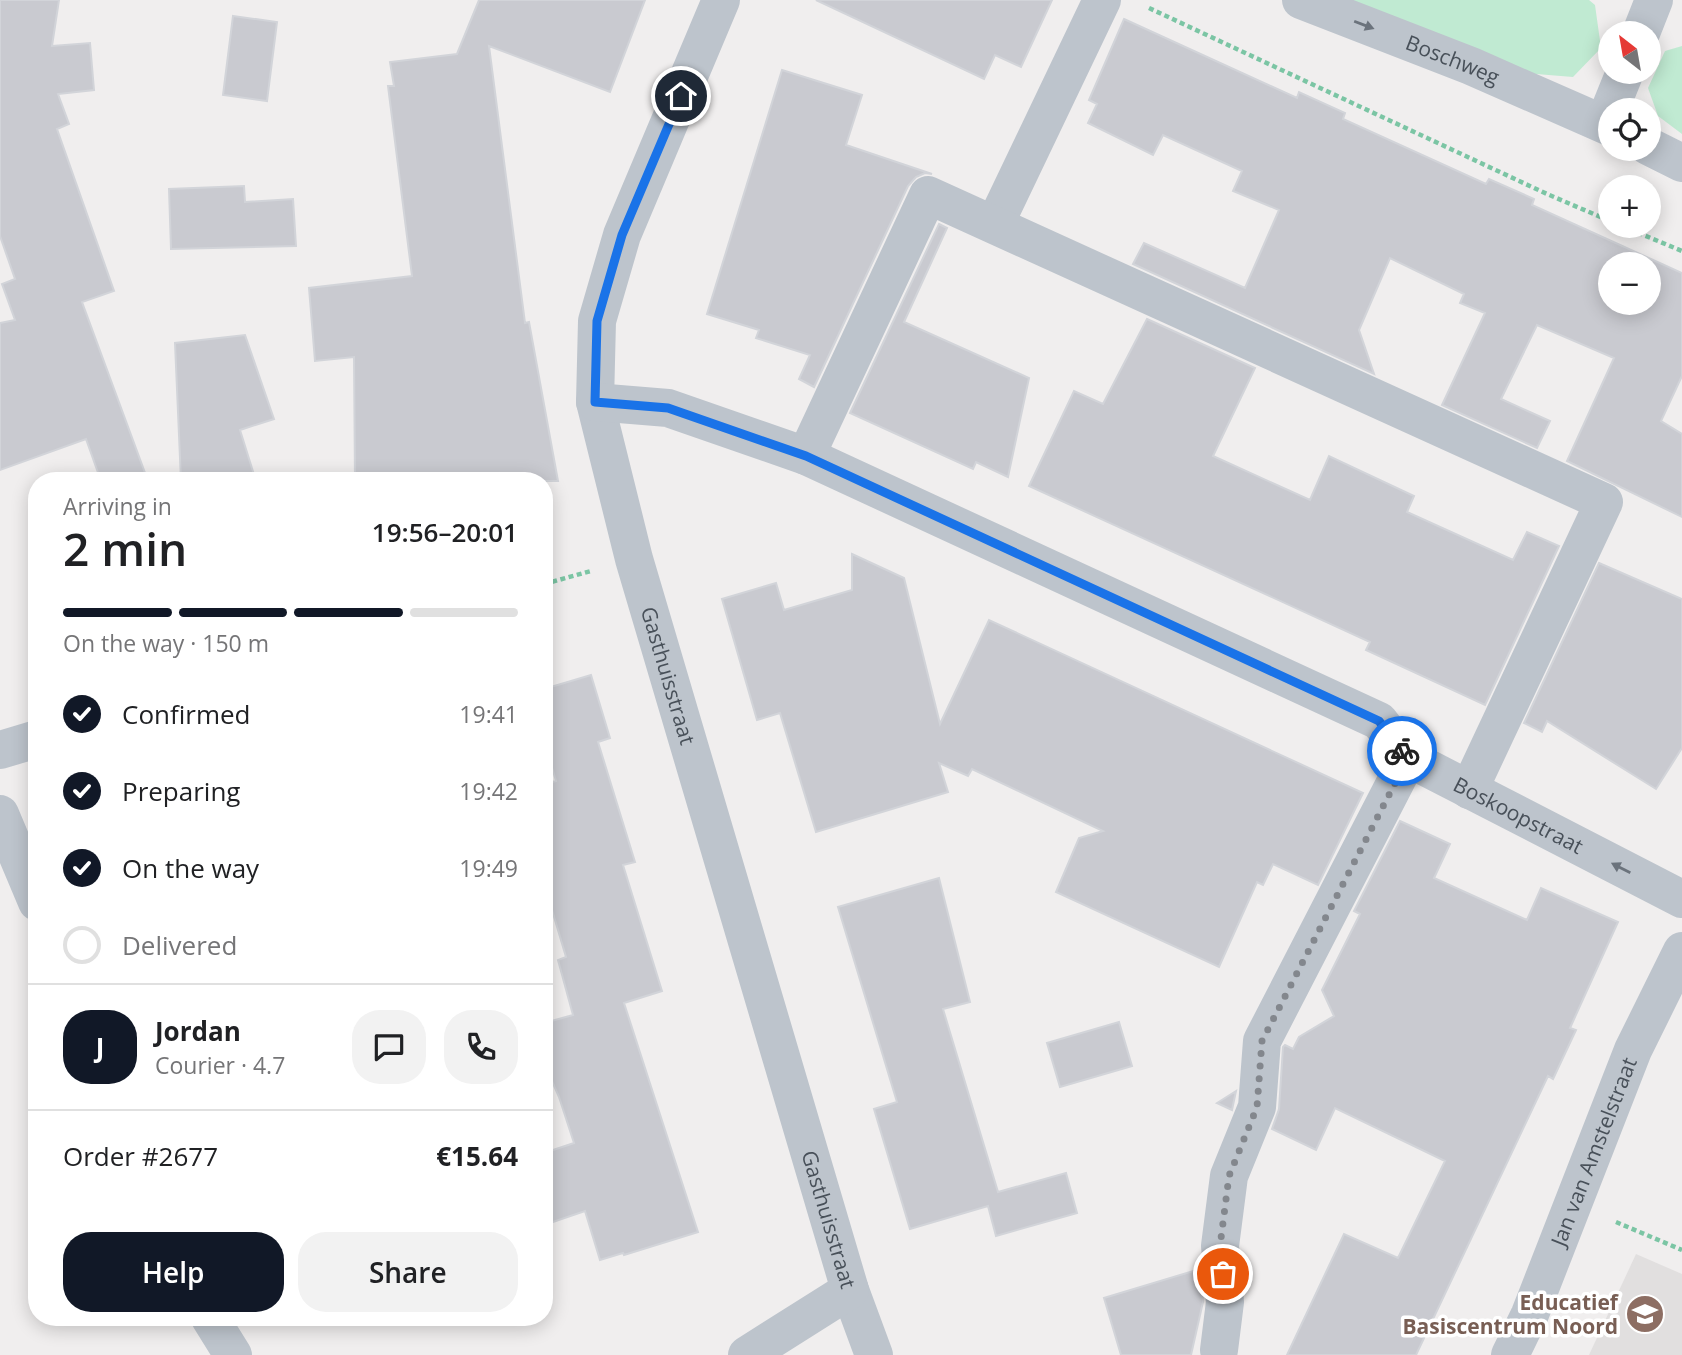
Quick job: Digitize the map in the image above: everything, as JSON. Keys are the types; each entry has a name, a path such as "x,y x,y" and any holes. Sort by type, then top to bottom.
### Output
{"street":[{"name":"Gasthuisstraat","path":"721,0 622,235 597,321 595,402 634,559 850,1290 874,1355"},
{"path":"995,224 1101,0"},
{"name":"Boschweg","path":"1301,0 1471,66 1598,122"},
{"path":"1646,21 1654,0"},
{"path":"1661,152 1682,163"},
{"path":"806,456 928,195 1604,502 1469,790"},
{"name":"Boskoopstraat","path":"595,402 668,408 806,456 1379,721 1408,758 1682,899"},
{"path":"0,750 28,742"},
{"path":"1219,1350 1225,1301 1220,1246 1229,1176 1257,1107 1262,1041 1408,758"},
{"path":"0,814 28,881"},
{"name":"Jan van Amstelstraat","path":"1510,1355 1530,1314 1633,1050 1682,951"},
{"path":"747,1355 850,1290"},
{"path":"215,1326 233,1355"}],"path":[{"path":"1145,6 1598,216"},
{"path":"1651,238 1682,251"},
{"path":"1573,1203 1682,1250"}],"shaded area":[{"name":"Educatief Basiscentrum Noord","path":"1636,1254 1682,1274 1682,1355 1589,1355"}],"green space":[{"path":"1339,0 1589,0 1595,5 1598,51 1573,77 1513,72"},
{"path":"1682,46 1682,134 1661,118 1661,98 1652,98 1648,88 1650,84 1661,84 1661,60 1665,51"}],"building":[{"path":"0,0 59,0 52,46 90,43 94,90 58,94 69,124 57,129 114,291 82,302 145,472 98,472 86,439 0,470 0,323 15,320 2,284 15,279 0,236"},
{"path":"479,0 645,0 610,92 489,46 525,323 529,322 558,481 553,481 553,472 355,472 354,357 315,361 309,288 412,276 388,86 394,86 390,62 457,54"},
{"path":"816,0 1052,0 1021,67 995,55 984,79"},
{"path":"233,16 277,22 267,101 223,95"},
{"path":"1124,19 1297,98 1299,92 1345,113 1343,119 1486,184 1489,179 1534,199 1532,205 1598,235 1598,238 1605,238 1636,252 1598,252 1598,315 1661,315 1661,263 1682,273 1682,376 1661,421 1682,434 1682,517 1567,461 1614,358 1537,325 1501,399 1550,421 1537,448 1442,405 1485,313 1460,303 1464,294 1390,258 1359,330 1374,374 1133,264 1144,243 1245,288 1279,210 1233,191 1242,171 1163,135 1153,155 1088,123 1097,104 1089,100"},
{"path":"782,70 862,95 846,145 932,174 925,173 916,177 908,186 814,387 799,379 810,355 756,338 759,330 707,314"},
{"path":"244,186 245,202 293,199 296,246 171,249 169,189"},
{"path":"939,224 947,228 904,322 1029,378 1008,477 976,462 973,469 850,413"},
{"path":"1147,319 1255,368 1213,456 1310,500 1329,456 1414,496 1407,512 1513,560 1527,532 1559,546 1485,705 1366,650 1370,642 1029,486 1074,391 1103,404"},
{"path":"245,335 274,419 240,430 253,472 181,472 175,343"},
{"path":"852,554 904,578 940,724 989,620 1363,793 1318,885 1273,864 1263,885 1257,882 1219,967 1056,892 1079,838 1103,831 972,769 968,776 939,763 948,792 816,832 780,713 757,720 722,599 776,583 784,610 852,590"},
{"path":"1599,563 1682,599 1682,748 1656,789 1547,721 1542,732 1524,723"},
{"path":"591,675 610,738 598,742 635,862 623,865 662,991 624,1003 698,1232 600,1260 585,1211 553,1222 553,1150 574,1143 553,1083 553,1021 573,1015 558,960 566,957 553,913 553,782 556,781 553,771 553,686"},
{"path":"1400,821 1450,844 1434,878 1527,920 1541,888 1618,922 1570,1028 1576,1030 1553,1079 1548,1076 1416,1355 1287,1355 1344,1234 1398,1258 1445,1161 1335,1108 1316,1150 1272,1129 1279,1109 1283,1047 1285,1045 1293,1049 1299,1037 1334,1016 1322,990 1360,914 1354,911"},
{"path":"939,878 970,1002 943,1009 998,1192 1066,1173 1077,1213 996,1236 988,1206 910,1229 874,1109 897,1102 838,907"},
{"path":"1119,1022 1132,1066 1060,1087 1047,1043"},
{"path":"1236,1091 1232,1110 1217,1103"},
{"path":"1200,1269 1203,1302 1191,1355 1121,1355 1104,1298"}],"way so far":[{"path":"1223,1274 1220,1246 1229,1176 1257,1107 1262,1041 1408,758 1402,751"}],"place":[{"name":"Educatief Basiscentrum Noord","path":"1645,1314"}],"route":[{"path":"681,96 622,235 597,321 595,402 668,408 806,456 1379,721 1402,751"}]}
